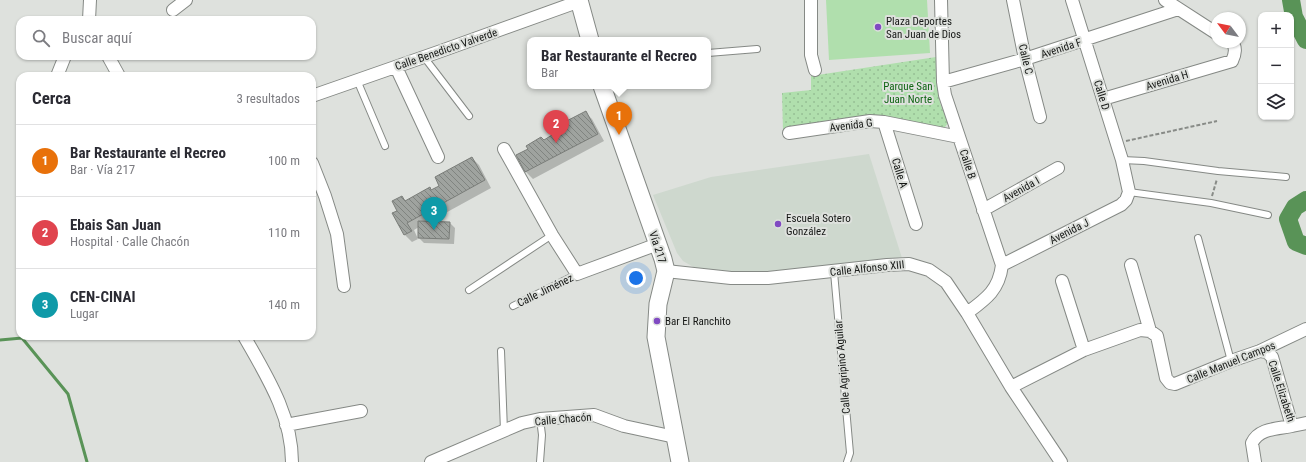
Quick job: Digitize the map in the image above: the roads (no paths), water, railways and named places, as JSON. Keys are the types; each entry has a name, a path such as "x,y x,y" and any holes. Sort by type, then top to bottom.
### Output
{"main road":[{"path":"579,1 589,37"},
{"name":"Vía 217","path":"603,89 658,244 666,271 658,304 656,337 680,462"}],"street":[{"path":"88,16 90,0"},
{"path":"173,10 186,0"},
{"path":"811,0 811,55 815,70"},
{"name":"Calle B","path":"941,0 943,82 945,95 1002,265"},
{"name":"Calle C","path":"1013,0 1025,59 1040,117"},
{"name":"Calle D","path":"1072,0 1117,143 1129,192"},
{"path":"1165,0 1210,29"},
{"name":"Calle Benedicto Valverde","path":"316,95 579,1"},
{"name":"Avenida F","path":"943,82 1025,59 1178,9"},
{"name":"Avenida H","path":"1103,99 1232,61 1235,52 1234,48"},
{"path":"59,72 63,60"},
{"path":"110,60 117,72"},
{"path":"396,67 438,157"},
{"name":"Avenida G","path":"789,133 870,121 884,122 959,137"},
{"name":"Calle A","path":"884,122 916,224"},
{"path":"504,149 552,235 577,274 658,244"},
{"name":"Avenida I","path":"983,210 1058,168"},
{"path":"316,173 337,234 344,286"},
{"name":"Avenida J","path":"1002,265 1121,205 1126,200 1129,192"},
{"name":"Calle Alfonso XIII","path":"666,271 731,278 768,278 888,265 909,264 929,270 946,282 967,313 1011,387 1061,462"},
{"path":"967,313 986,300 1001,274 1002,265"},
{"path":"1011,387 1084,350 1140,330 1150,331 1131,265"},
{"path":"1062,281 1084,350"},
{"name":"Calle Manuel Campos","path":"1150,331 1157,336 1166,378 1170,383 1175,384 1260,351 1306,330"},
{"path":"246,340 269,380 279,402 286,425 292,462"},
{"name":"Calle Elizabeth","path":"1260,351 1267,352 1272,358 1292,426 1306,423"},
{"path":"286,425 361,411"},
{"name":"Calle Chacón","path":"431,462 522,423 540,419 594,415 624,426 675,437"},
{"path":"1255,462 1252,443 1258,435 1267,430 1292,426"}],"lane":[{"path":"711,53 757,49"},
{"path":"424,57 469,116"},
{"path":"357,80 385,146"},
{"path":"1122,160 1144,161 1218,171 1286,177"},
{"path":"1129,192 1211,203 1268,215"},
{"path":"469,290 552,235"},
{"path":"1198,238 1231,361"},
{"name":"Calle Agripino Aguilar","path":"834,272 850,453 847,462"},
{"name":"Calle Jiménez","path":"513,306 577,274"},
{"path":"501,351 504,432"},
{"path":"540,419 542,435 540,462"}],"waterway":[{"path":"1291,0 1294,17 1306,40"},
{"path":"1306,200 1295,207 1288,219 1296,242 1306,246"},
{"path":"0,340 16,339"},
{"path":"24,340 68,394 87,462"}],"place":[{"name":"Plaza Deportes San Juan de Dios","path":"878,27"},
{"name":"Bar Restaurante el Recreo","path":"619,135"},
{"name":"Ebais San Juan","path":"556,143"},
{"name":"Escuela Sotero González","path":"778,224"},
{"name":"CEN-CINAI","path":"434,230"},
{"name":"Bar El Ranchito","path":"657,321"}],"park label":[{"name":"Parque San Juan Norte","path":"908,92"}]}
